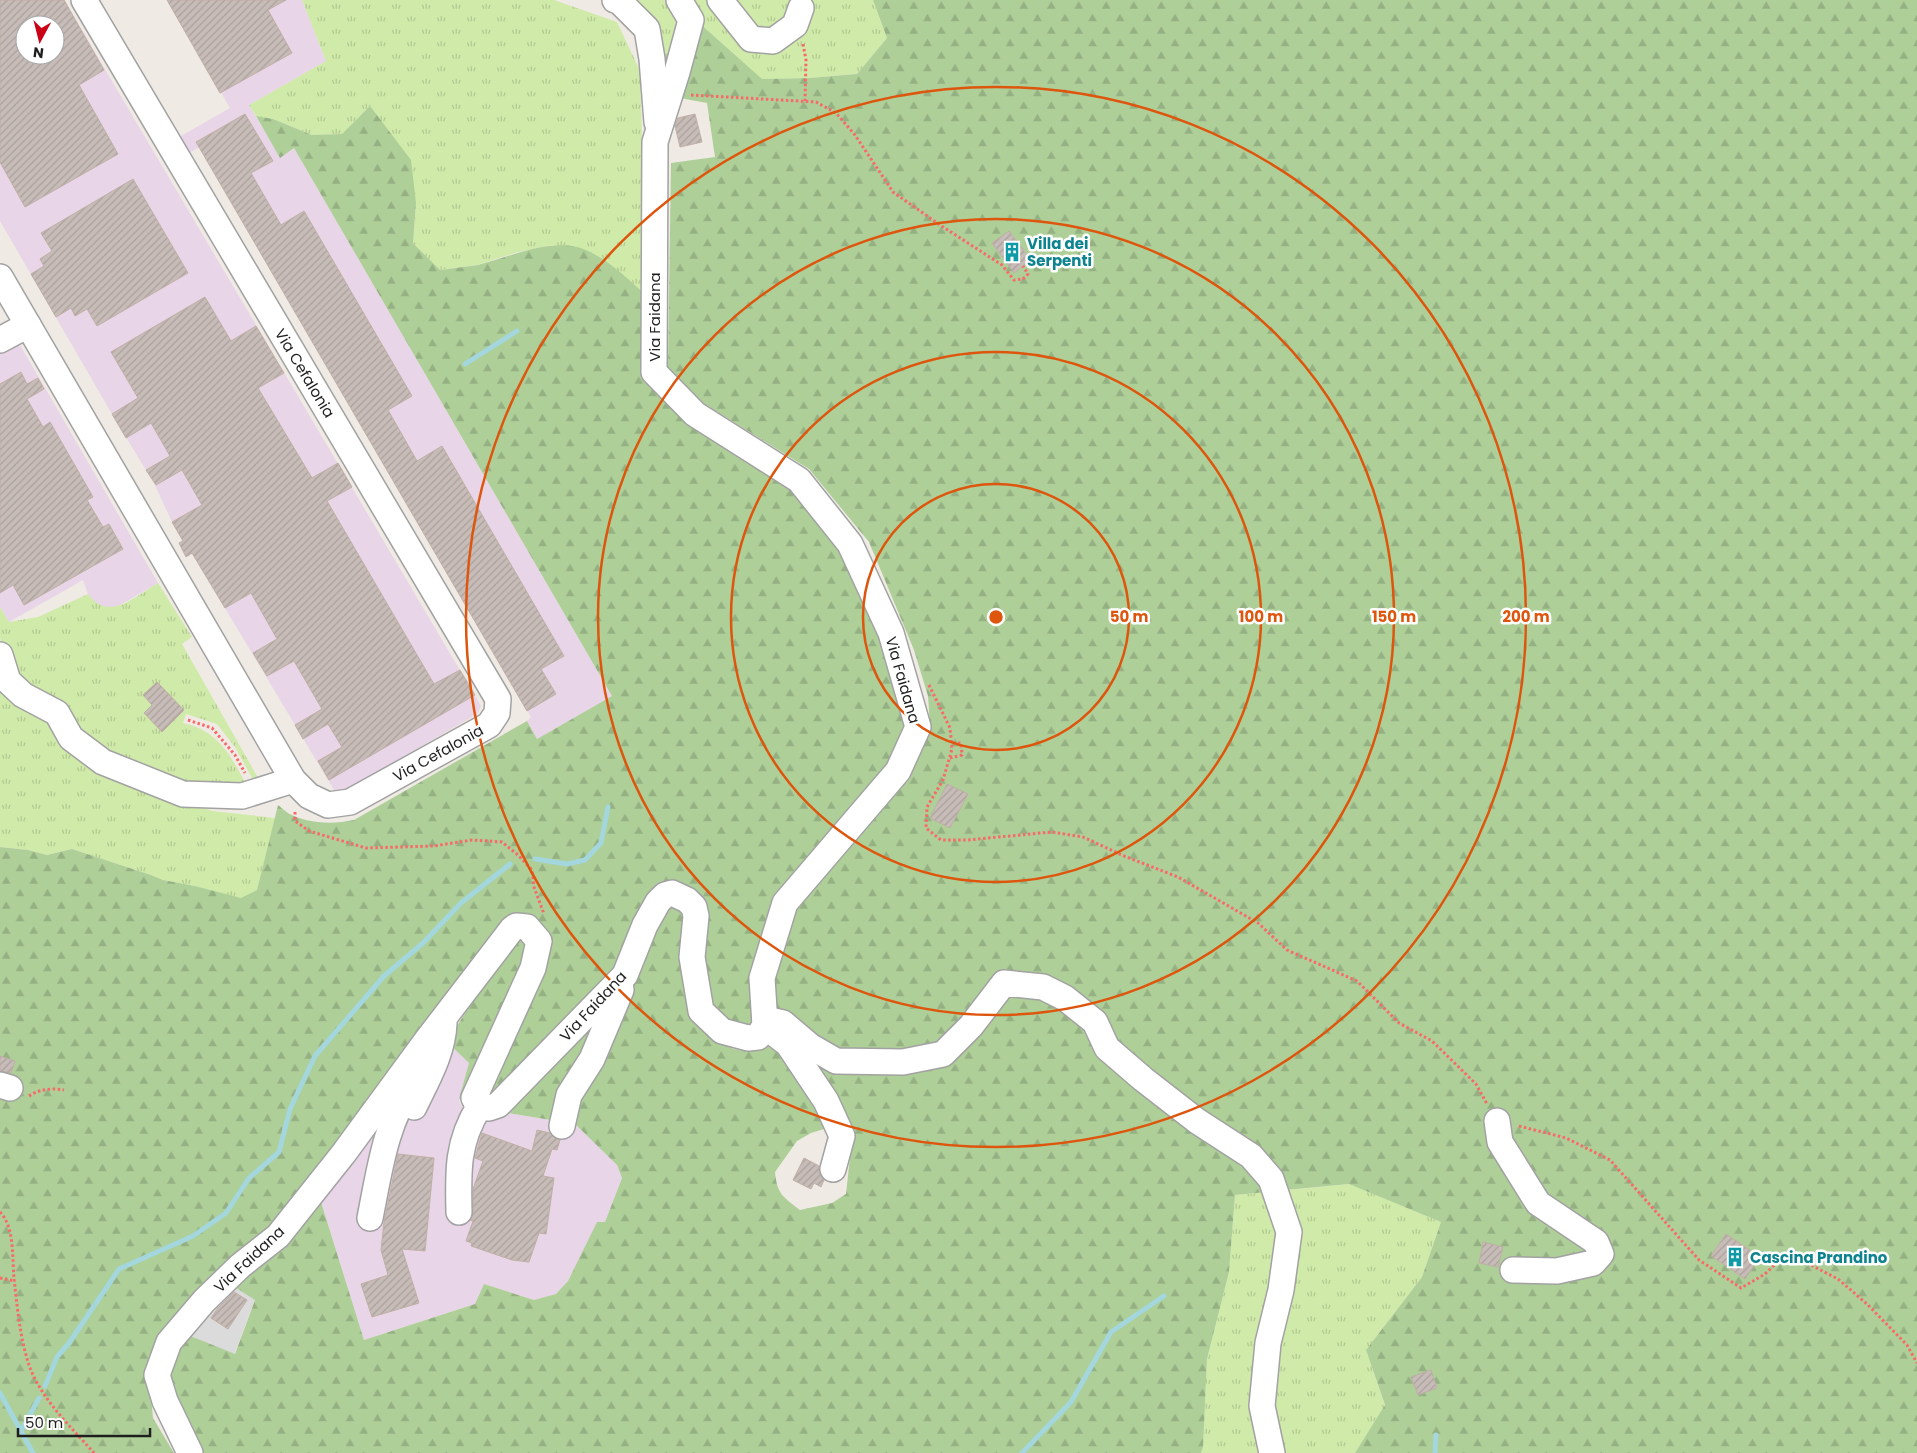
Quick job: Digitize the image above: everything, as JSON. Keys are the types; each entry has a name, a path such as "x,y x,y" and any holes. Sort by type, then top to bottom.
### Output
{"street":[{"name":"Via Cefalonia","path":"0,277 293,780 308,796 328,805 350,802 489,725 497,713 498,699 84,0"},
{"path":"615,0 619,1 647,29 652,59 654,105 658,131"},
{"name":"Via Faidana","path":"477,1102 489,1108 498,1105 625,975 645,925 658,902 665,895 672,893 687,900 694,907 696,916 692,957 702,1010 722,1031 748,1038 758,1037 764,1024 762,978 785,903 898,771 918,727 891,633 850,544 799,480 695,414 654,372 655,142 690,20 679,0"},
{"path":"720,0 751,39 773,41 795,25 799,14"},
{"path":"0,340 28,325"},
{"path":"0,654 8,680 22,695 57,713 71,738 102,762 183,794 242,796 293,780"},
{"name":"Via Faidana","path":"190,1453 165,1401 157,1375 169,1342 204,1301 240,1266 278,1236 344,1153 512,928 516,926 528,927 539,941"},
{"path":"458,1212 462,1144 477,1102 533,968 539,941"},
{"path":"562,1126 570,1095 592,1059 621,990 620,980"},
{"path":"764,1024 783,1023 810,1046 836,1062 869,1063 903,1062 943,1054 972,1026 1004,983 1043,987 1065,998 1095,1022 1107,1048 1197,1121 1251,1156 1271,1179 1289,1232 1281,1290 1268,1343 1262,1406 1272,1453"},
{"path":"400,1146 406,1123 430,1074 443,1039 444,1018"},
{"path":"764,1024 788,1044 826,1101 842,1136 833,1169"},
{"path":"370,1218 388,1134 400,1102 424,1062 427,1040"},
{"path":"446,1148 455,1127 477,1102"},
{"path":"1497,1121 1500,1142 1538,1203 1596,1242 1601,1254 1593,1263 1557,1271 1513,1270"}],"path":[{"path":"799,14 806,60 805,101"},
{"path":"671,91 683,94 816,102 836,113 855,135 893,192 1002,265 1014,280 1023,279 1028,274 1023,266"},
{"path":"902,671 929,685 950,728 950,758 943,780 927,807 926,828 941,840 967,840 1052,832 1083,837 1124,856 1178,877 1258,923 1287,950 1357,981 1399,1022 1432,1041 1476,1084 1497,1121 1566,1138 1610,1160 1699,1260 1741,1288 1766,1274 1784,1256 1807,1263 1838,1279 1867,1304 1907,1345 1917,1363"},
{"path":"188,720 212,728 221,737 235,755 254,792"},
{"path":"950,758 962,755 961,743 951,743"},
{"path":"295,812 295,821 309,830 366,848 434,846 472,840 502,842 532,870 534,887 545,918 544,933 539,941"},
{"path":"12,1090 40,1091 55,1088 64,1090"},
{"path":"0,1212 4,1216 11,1238 14,1281 29,1364 39,1388 94,1453"},
{"path":"0,1278 14,1281"}],"shaded area":[{"path":"0,0 64,0 481,706 477,714 337,795 204,573 210,570 199,550 186,557 179,543 183,541 155,485 0,221"},
{"path":"167,0 302,0 326,61 249,105 280,157 294,148 612,696 537,739 527,721 531,717 200,147 183,156 174,140 230,108"},
{"path":"9,326 158,583 115,608 104,608 94,603 88,594 83,580 9,622 0,607 0,331"},
{"path":"441,1036 469,1063 459,1101 464,1111 502,1112 575,1124 617,1165 622,1178 605,1222 597,1223 568,1281 556,1294 534,1300 484,1284 475,1304 364,1340 320,1199"},
{"path":"230,1284 255,1299 234,1355 188,1335"}],"green space":[{"path":"302,0 554,0 617,22 640,71 647,296 554,245 518,252 477,265 440,270 413,243 416,203 370,106 342,134 312,135 273,119 256,116 249,105 326,61"},
{"path":"634,0 664,0 676,18 673,52 662,93"},
{"path":"687,0 873,0 887,38 857,74 811,78 761,79 698,22"},
{"path":"873,0 1917,0 1917,1453 1355,1453 1385,1405 1366,1350 1422,1277 1441,1222 1349,1184 1235,1195 1229,1272 1207,1359 1203,1447 1201,1453 200,1453 168,1385 169,1361 188,1335 235,1354 255,1300 230,1284 320,1199 364,1340 475,1304 484,1284 534,1300 556,1294 568,1281 597,1222 605,1222 622,1178 617,1165 575,1124 502,1112 653,923 666,901 685,907 714,1041 734,1049 749,1052 766,1046 773,1037 776,1009 775,981 796,910 907,777 930,726 928,696 914,650 869,542 809,469 692,396 668,367 671,163 715,157 707,103 680,98 698,22 762,79 810,78 857,74 887,38","holes":["824,1129 845,1129 852,1139 846,1194 832,1203 800,1210 789,1202 779,1190 775,1172 797,1141 811,1133"]},
{"path":"370,106 411,160 416,203 413,243 440,270 478,265 546,246 573,246 603,259 647,296 648,381 678,415 790,482 847,547 909,726 894,766 779,901 760,1021 746,1031 708,1008 680,888 618,966 494,1099 483,1099 541,969 533,920 279,1222 149,1373 153,1418 174,1453 0,1453 0,847 28,850 47,855 72,849 163,880 241,898 257,890 278,805 292,815 309,821 332,823 354,820 527,721 537,739 612,696 294,148 280,158 256,116 273,119 312,135 342,134"},
{"path":"158,583 192,637 182,644 261,783 256,785 235,747 217,724 186,714 183,723 207,732 216,739 230,756 248,788 214,790 134,770 23,690 7,662 0,638 0,607 9,622 38,617 88,594 96,602 113,607 131,600"},
{"path":"0,690 162,795 213,811 275,818 257,890 241,899 195,886 163,880 72,849 47,855 28,850 0,847"},
{"path":"522,935 530,945 470,1095 459,1099 469,1063 447,1042 512,938"},
{"path":"1350,1184 1441,1222 1422,1277 1366,1350 1385,1406 1355,1453 1201,1453 1203,1447 1207,1359 1229,1272 1235,1195"}],"building":[{"path":"0,0 64,0 104,70 79,85 118,154 25,207 0,162"},
{"path":"167,0 286,0 268,10 292,53 220,93"},
{"path":"245,114 273,161 251,173 281,225 304,211 412,396 388,410 417,461 442,446 564,656 541,669 556,694 527,711 196,142"},
{"path":"695,114 702,142 680,147 675,126 678,118"},
{"path":"133,179 188,273 97,326 87,309 75,316 71,308 56,317 31,274 44,266 40,259 52,251 41,233"},
{"name":"Villa dei Serpenti","path":"1009,231 1031,260 1014,273 992,243"},
{"path":"205,297 231,341 256,326 284,373 258,388 312,478 338,463 352,487 327,501 434,684 460,670 475,695 329,780 318,761 342,747 328,724 303,739 295,725 322,709 294,661 267,676 253,653 277,639 251,593 225,608 192,553 186,557 179,543 183,541 172,522 202,505 182,470 156,485 146,470 170,456 151,423 126,438 112,414 138,398 111,352"},
{"path":"21,372 27,384 38,378 44,389 27,399 43,427 50,422 93,497 87,500 103,527 109,524 123,549 24,605 13,585 0,593 0,384"},
{"path":"157,682 184,710 162,732 144,713 152,705 143,695"},
{"path":"947,784 968,794 950,828 930,818"},
{"path":"0,1056 15,1061 11,1073 0,1071"},
{"path":"537,1130 550,1133 553,1137 560,1140 557,1150 552,1149 543,1176 554,1178 546,1234 539,1233 529,1262 512,1260 471,1246 472,1243 466,1241 473,1221 470,1220 473,1212 473,1189 483,1161 475,1158 482,1133 532,1151"},
{"path":"398,1154 434,1158 425,1251 402,1249 419,1303 372,1317 361,1284 388,1275 381,1250 384,1222"},
{"path":"804,1158 819,1166 819,1173 824,1180 821,1187 814,1183 811,1189 793,1180"},
{"name":"Cascina Prandino","path":"1726,1234 1760,1257 1745,1279 1711,1256"},
{"path":"1483,1242 1503,1247 1498,1267 1479,1263"},
{"path":"234,1292 247,1300 228,1329 211,1318"},
{"path":"1431,1370 1437,1388 1418,1395 1411,1377"}],"waterway":[{"path":"465,364 517,331"},
{"path":"535,859 567,864 585,860 601,843 608,807"},
{"path":"45,1386 57,1357 69,1343 119,1269 193,1236 226,1213 249,1178 279,1152 290,1109 315,1056 384,976 423,943 461,903 510,864"},
{"path":"1022,1453 1071,1402 1111,1332 1164,1296"},
{"path":"0,1393 33,1453"},
{"path":"21,1431 39,1398"},
{"path":"1435,1453 1436,1435"}],"place":[{"name":"Villa dei Serpenti","path":"1012,252"},
{"name":"Cascina Prandino","path":"1735,1257"}]}
